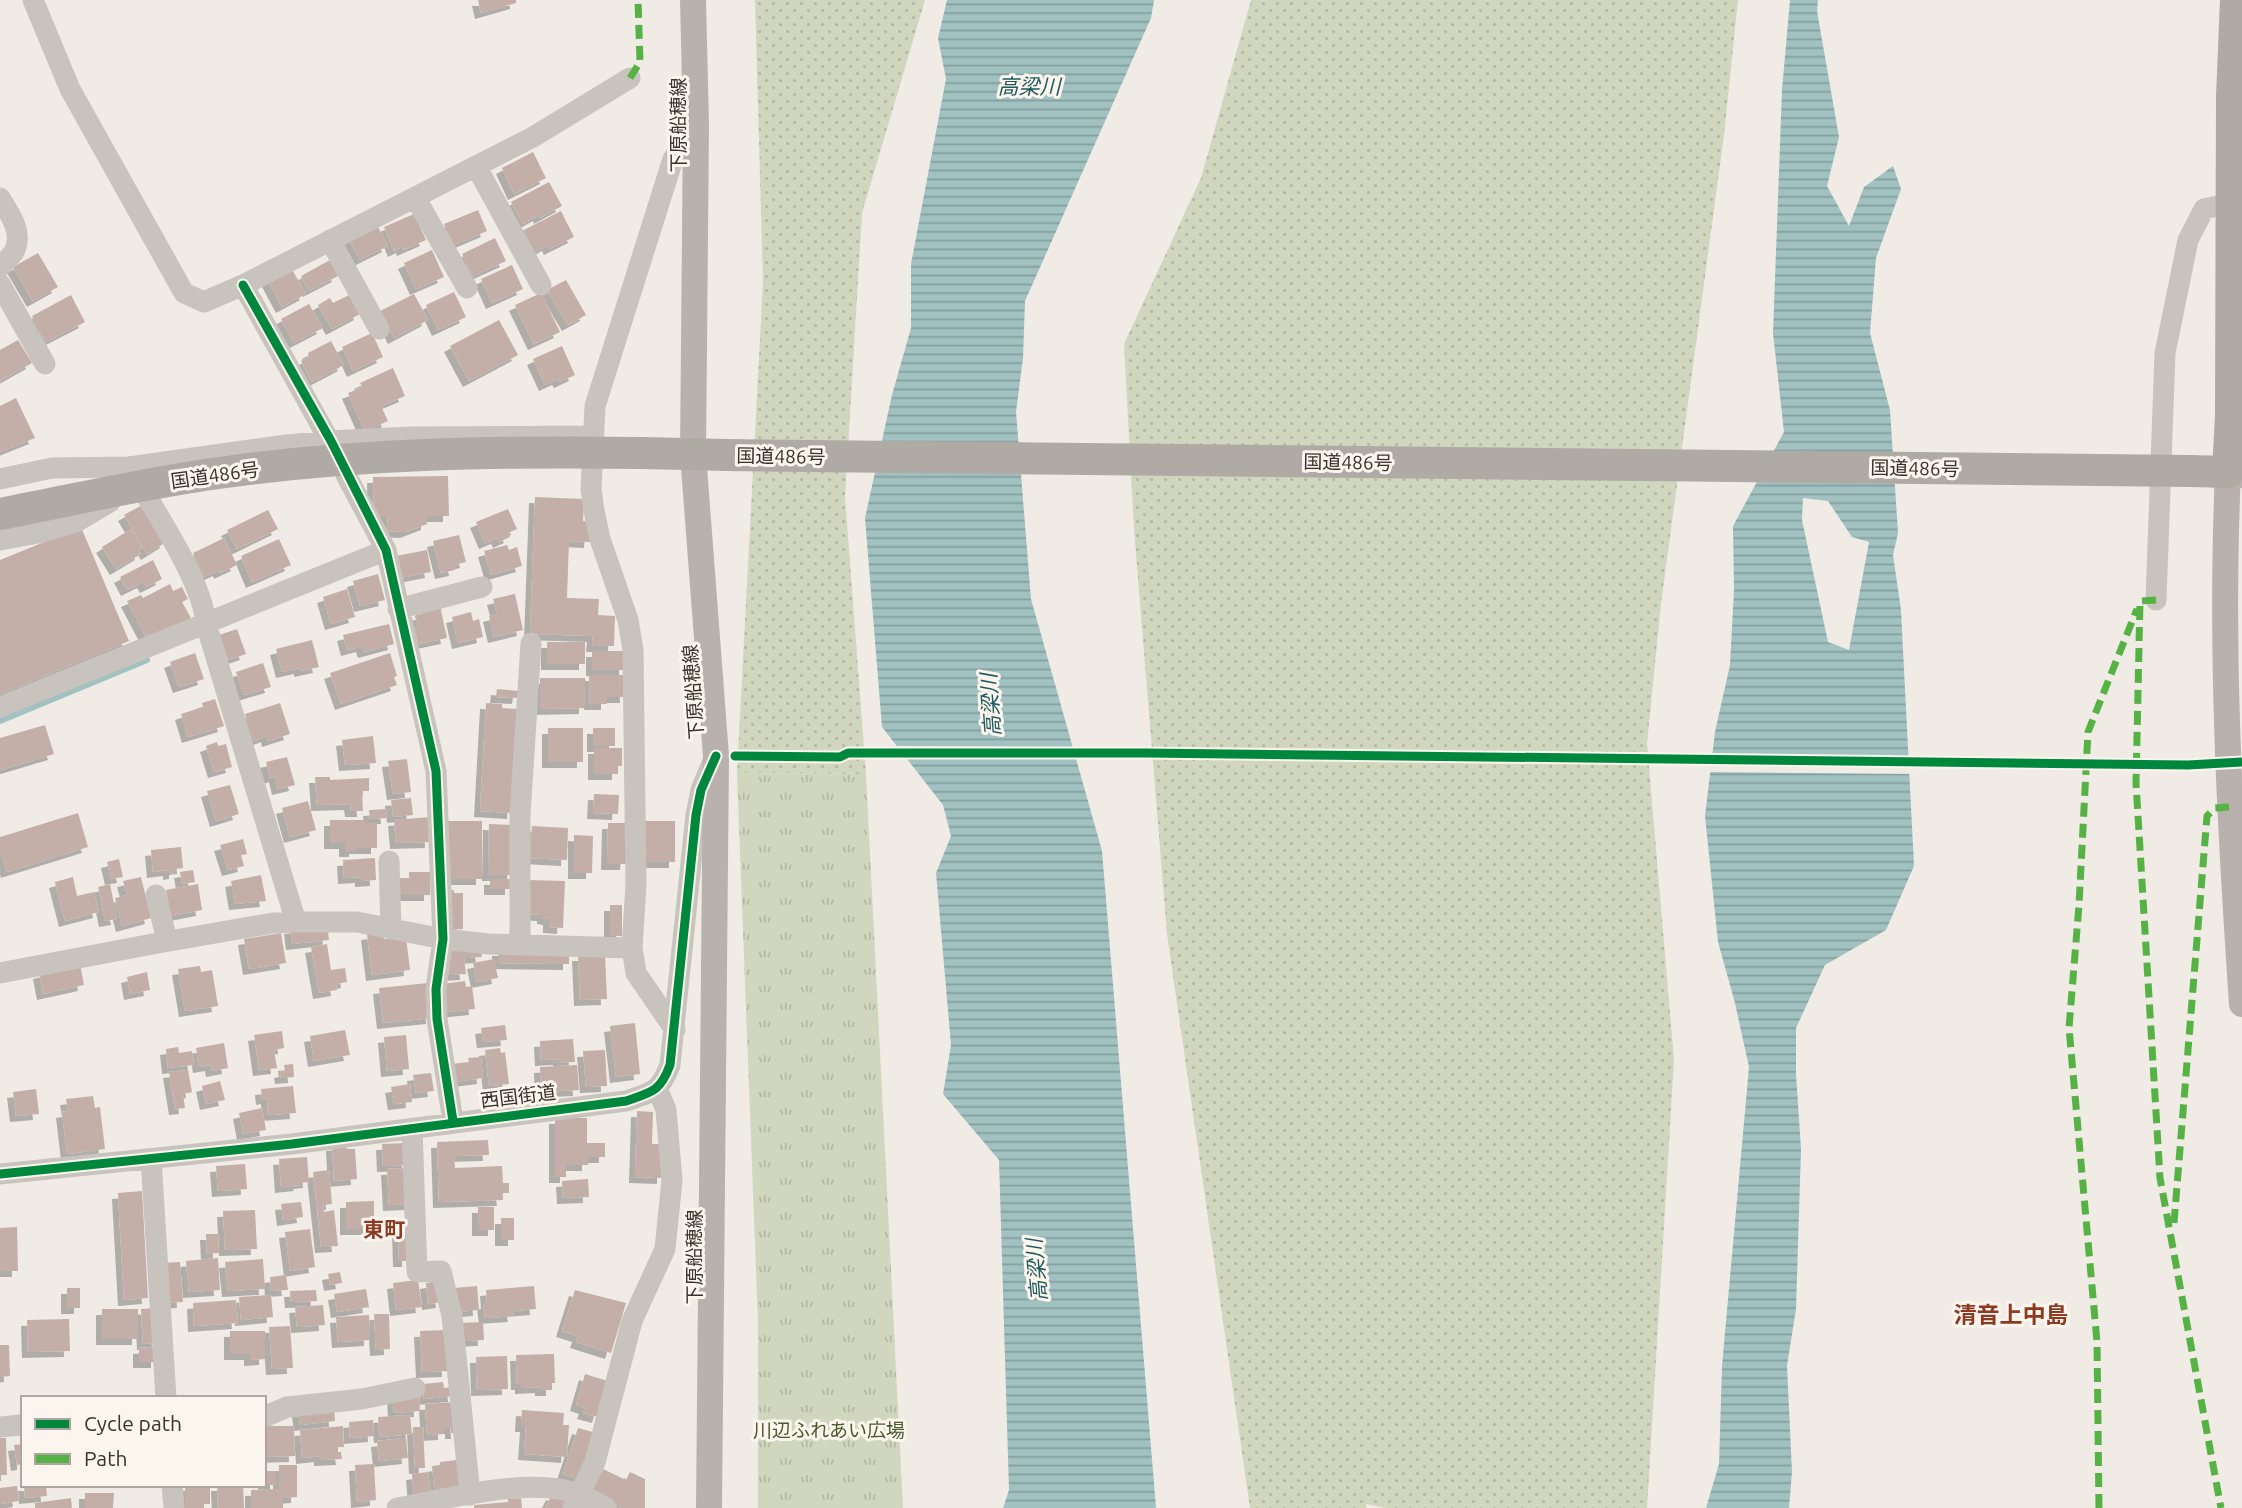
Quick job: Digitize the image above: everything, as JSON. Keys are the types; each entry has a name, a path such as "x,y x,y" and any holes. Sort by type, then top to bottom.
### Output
{"highway":[{"path":"2235,473 2231,415 2231,203 2238,13"},
{"name":"国道486号","path":"0,514 197,477 304,463 482,453 2235,473"}],"main road":[{"name":"下原船穂線","path":"693,0 696,125 693,454 716,756 709,1508"},
{"path":"2235,473 2225,549 2228,770 2238,881 2242,1004"}],"street":[{"path":"33,0 70,89 184,293 204,302 243,285 533,137 630,78"},
{"path":"675,1030 636,973 632,948 636,885 633,650 628,620 600,539 591,489 595,405 673,159 696,125"},
{"path":"476,166 541,285"},
{"path":"415,197 467,288"},
{"path":"0,198 15,222 16,237 15,250 0,267"},
{"path":"2156,600 2165,353 2188,240 2204,209 2231,203"},
{"path":"330,240 379,329"},
{"path":"0,284 46,365"},
{"path":"243,285 332,445"},
{"path":"0,479 52,468 123,467 286,445 332,445 410,437 593,436"},
{"path":"0,540 76,522 110,502 123,467"},
{"path":"123,467 177,550 204,608 206,624 296,922"},
{"path":"346,475 386,550 436,771 443,939 436,989 437,1019 453,1121"},
{"path":"0,708 386,550"},
{"path":"398,609 482,587"},
{"path":"520,945 520,824 531,643"},
{"path":"576,1501 596,1462 632,1321 665,1249 672,1180 666,1110 657,1088 663,1083 670,1065 675,1030 696,815 701,790 716,756"},
{"path":"389,861 391,929"},
{"path":"156,895 167,941"},
{"path":"0,973 167,941 274,923 296,922 357,922 443,939 520,945 632,948"},
{"name":"西国街道","path":"0,1174 151,1159 626,1101 657,1088"},
{"path":"412,1128 417,1272 441,1270 446,1285 452,1316 470,1495"},
{"path":"151,1159 166,1396"},
{"path":"266,1416 287,1406 362,1399 415,1388"},
{"path":"172,1487 174,1508"},
{"path":"397,1508 519,1487 549,1488 576,1501 606,1508"}],"green space":[{"path":"755,0 925,0 862,213 845,497 866,774 737,773 763,282"},
{"path":"1251,0 1738,0 1724,135 1661,604 1647,743 1674,1060 1647,1508 1386,1508 1366,1504 1366,1508 1250,1508 1167,934 1134,529 1124,344 1201,178"},
{"name":"川辺ふれあい広場","path":"737,773 866,774 903,1508 758,1508 758,1323"}],"water":[{"name":"高梁川","path":"947,0 1154,0 1151,18 1025,301 1023,358 1016,412 1031,599 1102,851 1156,1508 1003,1508 1009,1490 999,1160 943,1094 951,1045 936,873 951,836 943,805 882,727 865,518 892,395 911,328 911,264 946,79 938,38"},
{"path":"1790,0 1818,0 1817,11 1839,137 1827,186 1849,226 1864,187 1893,166 1901,189 1876,258 1870,333 1890,410 1898,533 1893,555 1901,610 1914,866 1886,930 1825,965 1796,1028 1801,1149 1796,1309 1787,1366 1792,1472 1789,1508 1706,1508 1719,1464 1722,1366 1749,1067 1718,942 1705,816 1715,732 1730,665 1734,590 1733,526 1784,432 1773,333 1782,90","holes":["1803,498 1828,501 1852,537 1869,542 1849,650 1828,642 1802,520"]}],"pier":[{"path":"893,746 1076,747 1079,758 901,757"},
{"path":"1709,754 1912,756 1913,774 1707,772"}],"building":[{"path":"478,0 516,0 516,3 481,13"},
{"path":"533,152 546,178 514,194 502,168"},
{"path":"549,182 562,206 523,224 511,202"},
{"path":"478,210 487,231 454,245 444,224"},
{"path":"561,211 574,237 550,249 548,245 534,253 522,231"},
{"path":"414,214 426,240 394,251 384,227"},
{"path":"376,223 388,246 360,260 348,237"},
{"path":"495,238 506,261 473,276 462,254"},
{"path":"432,250 444,277 416,289 404,263"},
{"path":"38,253 58,287 33,301 13,267"},
{"path":"330,260 338,276 309,291 301,276"},
{"path":"512,265 523,289 492,303 481,279"},
{"path":"290,266 306,294 282,307 267,279"},
{"path":"566,280 586,315 568,325 547,290"},
{"path":"454,292 466,317 438,330 426,305"},
{"path":"541,293 560,332 534,344 515,305"},
{"path":"414,294 428,320 394,338 380,311"},
{"path":"71,295 85,322 46,342 32,316"},
{"path":"349,295 360,314 332,329 318,305 330,298 333,303"},
{"path":"309,304 323,328 294,343 281,319"},
{"path":"499,320 518,355 469,381 450,346"},
{"path":"372,333 383,357 353,371 342,347"},
{"path":"18,340 32,363 0,381 0,350"},
{"path":"331,341 344,365 312,382 301,361 309,357 308,353"},
{"path":"562,346 575,375 545,385 533,359"},
{"path":"393,368 405,396 381,406 388,421 365,431 348,393 363,387 360,383"},
{"path":"16,398 35,438 0,452 0,406"},
{"path":"448,476 449,516 427,516 427,524 406,532 387,531 388,517 374,517 373,477"},
{"path":"535,497 584,499 583,521 591,522 590,542 569,541 567,598 599,599 598,615 615,616 614,646 592,646 593,636 530,634"},
{"path":"144,504 166,542 147,554 124,515"},
{"path":"508,509 517,529 508,533 510,537 499,542 497,538 485,543 476,522"},
{"path":"268,510 278,529 237,549 227,530"},
{"path":"81,527 129,641 0,694 0,560"},
{"path":"131,529 142,548 139,550 141,554 116,569 102,547"},
{"path":"459,535 466,562 454,565 455,570 441,573 433,541"},
{"path":"224,538 237,565 204,577 193,553"},
{"path":"279,539 291,565 252,582 241,556"},
{"path":"507,545 509,550 517,547 522,566 491,575 484,551"},
{"path":"427,550 431,572 400,578 396,556"},
{"path":"153,560 162,579 146,587 143,582 127,590 120,577"},
{"path":"378,574 385,600 360,606 353,581"},
{"path":"170,584 173,591 182,587 188,599 182,602 191,618 148,641 127,601 141,595 143,598"},
{"path":"347,589 355,617 331,624 323,597"},
{"path":"515,594 523,630 494,637 489,616 497,614 493,599"},
{"path":"440,606 447,638 418,644 416,615 422,614 421,610"},
{"path":"471,612 473,621 479,619 483,637 458,643 452,617"},
{"path":"389,624 394,644 364,652 362,646 347,650 343,635"},
{"path":"237,629 246,654 228,660 219,635"},
{"path":"312,640 319,667 282,672 276,649"},
{"path":"547,642 585,642 585,664 547,664"},
{"path":"592,651 625,651 625,670 592,670"},
{"path":"195,653 204,679 179,687 170,662"},
{"path":"390,653 397,685 341,704 330,673"},
{"path":"263,663 271,687 244,695 236,672"},
{"path":"589,675 625,675 626,697 607,697 607,704 590,704"},
{"path":"540,678 585,678 585,708 540,709"},
{"path":"497,689 519,691 518,698 496,697"},
{"path":"215,699 224,726 188,737 181,714 203,707 202,703"},
{"path":"280,703 290,734 268,741 267,736 254,741 245,714"},
{"path":"486,703 518,709 513,813 480,811"},
{"path":"45,725 54,754 0,770 0,738"},
{"path":"548,728 583,728 583,762 548,762"},
{"path":"593,728 615,728 615,746 593,746"},
{"path":"373,736 376,763 345,765 342,740"},
{"path":"217,742 218,746 226,744 232,767 214,772 206,746"},
{"path":"594,748 622,748 622,766 618,766 618,774 594,774"},
{"path":"287,757 295,785 278,789 275,776 270,778 266,762"},
{"path":"407,759 411,792 393,794 388,761"},
{"path":"315,777 330,777 330,780 369,778 369,791 362,791 363,811 351,811 350,804 317,805"},
{"path":"230,785 239,814 216,821 207,791"},
{"path":"594,794 619,795 618,814 593,813"},
{"path":"411,798 413,815 393,817 391,800"},
{"path":"308,801 316,830 290,837 282,808"},
{"path":"386,809 387,818 370,819 369,810"},
{"path":"78,813 88,847 7,872 0,850 0,837"},
{"path":"430,817 431,842 396,843 394,820"},
{"path":"330,820 364,820 364,823 377,823 377,848 345,851 345,843 330,843"},
{"path":"445,821 482,821 482,879 445,879"},
{"path":"645,821 675,821 675,862 645,862"},
{"path":"608,823 630,823 626,864 607,864"},
{"path":"489,824 514,825 513,875 488,875"},
{"path":"532,826 568,828 567,860 530,858"},
{"path":"574,835 593,836 592,873 574,873"},
{"path":"243,839 247,854 241,855 244,866 228,870 220,845"},
{"path":"181,847 183,868 175,869 175,873 169,874 169,870 153,872 151,850"},
{"path":"375,858 376,880 344,878 343,860"},
{"path":"119,859 123,877 111,879 107,862"},
{"path":"193,870 195,882 182,884 180,872"},
{"path":"409,872 430,872 430,895 400,895 400,878 409,878"},
{"path":"261,875 266,901 235,904 231,881"},
{"path":"73,877 77,896 94,892 99,912 65,921 55,882"},
{"path":"141,877 151,918 122,926 115,898 127,895 123,881"},
{"path":"490,879 511,879 511,889 490,889"},
{"path":"527,880 565,881 563,928 549,927 549,919 543,918 543,915 526,914"},
{"path":"110,884 117,919 105,921 98,887"},
{"path":"198,884 202,910 171,916 166,890"},
{"path":"454,890 454,893 463,893 463,929 447,930 446,891"},
{"path":"610,905 622,905 622,936 610,936"},
{"path":"327,924 329,940 292,944 290,928"},
{"path":"383,932 384,939 406,937 410,970 372,975 367,934"},
{"path":"281,933 286,963 249,969 244,939"},
{"path":"327,944 331,970 345,968 347,982 336,984 337,990 319,993 311,947"},
{"path":"480,945 482,957 464,958 466,974 449,975 447,948"},
{"path":"498,950 569,950 569,964 498,963"},
{"path":"578,955 605,955 607,999 580,1000"},
{"path":"494,959 498,978 477,982 473,963"},
{"path":"80,964 84,985 43,994 39,973"},
{"path":"200,966 201,972 212,970 218,1006 185,1011 178,969"},
{"path":"147,972 150,990 130,994 127,977"},
{"path":"465,981 466,987 472,986 475,1009 446,1012 443,984"},
{"path":"428,983 432,1018 383,1023 379,988"},
{"path":"635,1023 640,1074 616,1077 610,1026"},
{"path":"505,1025 507,1040 483,1042 481,1028"},
{"path":"345,1030 350,1055 314,1061 310,1036"},
{"path":"282,1031 284,1048 274,1050 277,1068 259,1070 254,1035"},
{"path":"406,1035 409,1069 387,1071 384,1037"},
{"path":"573,1039 575,1062 541,1060 540,1041"},
{"path":"224,1043 228,1068 212,1071 211,1065 199,1067 196,1048"},
{"path":"178,1047 179,1053 192,1051 194,1065 168,1068 166,1049"},
{"path":"500,1048 501,1053 505,1052 509,1084 489,1086 485,1050"},
{"path":"605,1050 607,1086 586,1087 583,1051"},
{"path":"481,1057 483,1078 453,1082 451,1064 469,1062 468,1058"},
{"path":"293,1064 294,1077 281,1078 280,1072 285,1071 284,1065"},
{"path":"577,1065 579,1090 541,1092 540,1067"},
{"path":"188,1070 192,1092 183,1094 185,1108 175,1109 169,1072"},
{"path":"431,1073 434,1091 416,1093 413,1075"},
{"path":"220,1081 225,1100 206,1104 202,1086"},
{"path":"410,1084 412,1102 394,1104 391,1087"},
{"path":"293,1086 296,1113 268,1115 267,1098 262,1099 261,1089"},
{"path":"36,1089 39,1114 16,1116 13,1092"},
{"path":"93,1096 95,1108 100,1107 105,1149 67,1154 62,1112 68,1111 66,1099"},
{"path":"262,1108 266,1130 243,1134 239,1113"},
{"path":"637,1111 653,1112 652,1144 663,1144 663,1178 635,1177"},
{"path":"555,1118 587,1118 587,1143 605,1143 605,1157 588,1157 588,1165 566,1165 566,1177 555,1177"},
{"path":"488,1140 489,1155 454,1156 455,1168 502,1166 503,1183 509,1183 509,1193 502,1193 503,1200 439,1202 437,1142"},
{"path":"407,1143 408,1165 383,1166 382,1144"},
{"path":"346,1144 347,1149 355,1149 357,1179 334,1181 332,1145"},
{"path":"307,1157 309,1182 281,1187 279,1159"},
{"path":"245,1164 247,1189 218,1191 216,1166"},
{"path":"409,1168 411,1204 389,1205 387,1169"},
{"path":"329,1170 332,1204 323,1205 324,1212 334,1210 338,1246 321,1247 313,1172"},
{"path":"588,1179 589,1197 563,1198 562,1181"},
{"path":"142,1191 148,1298 124,1300 118,1193"},
{"path":"374,1201 374,1229 346,1229 346,1202"},
{"path":"301,1202 303,1217 283,1220 281,1204"},
{"path":"478,1207 494,1207 494,1230 478,1230"},
{"path":"255,1210 257,1249 225,1250 223,1211"},
{"path":"501,1218 514,1218 514,1240 501,1240"},
{"path":"17,1227 18,1271 0,1271 0,1228"},
{"path":"408,1227 408,1261 399,1261 398,1228"},
{"path":"310,1229 315,1267 290,1271 285,1232"},
{"path":"206,1234 218,1234 219,1253 207,1254"},
{"path":"218,1258 220,1290 189,1292 186,1261"},
{"path":"263,1259 265,1289 228,1291 225,1262"},
{"path":"180,1262 183,1302 164,1303 162,1263"},
{"path":"340,1272 342,1283 330,1285 328,1274"},
{"path":"286,1275 288,1290 271,1291 270,1277"},
{"path":"418,1280 422,1307 396,1310 393,1283"},
{"path":"439,1281 442,1302 428,1304 426,1283"},
{"path":"477,1286 479,1310 456,1312 454,1288"},
{"path":"534,1286 536,1309 513,1311 514,1316 485,1318 483,1303 487,1303 486,1290"},
{"path":"67,1288 80,1288 80,1308 67,1308"},
{"path":"366,1289 369,1307 337,1312 334,1294"},
{"path":"316,1290 317,1301 291,1302 290,1291"},
{"path":"575,1290 626,1303 611,1353 576,1342 578,1336 562,1331"},
{"path":"271,1295 273,1317 241,1320 239,1297"},
{"path":"236,1300 238,1323 194,1326 193,1303"},
{"path":"323,1305 325,1325 297,1327 295,1307"},
{"path":"156,1308 158,1343 143,1344 141,1309"},
{"path":"102,1309 138,1309 138,1339 102,1339"},
{"path":"374,1314 389,1314 390,1349 376,1350"},
{"path":"369,1315 370,1340 338,1342 336,1317"},
{"path":"69,1319 70,1351 28,1352 27,1320"},
{"path":"483,1322 484,1340 462,1341 461,1323"},
{"path":"290,1326 293,1368 272,1369 269,1327"},
{"path":"446,1330 448,1371 422,1372 420,1331"},
{"path":"230,1331 265,1331 265,1359 250,1360 250,1354 230,1354"},
{"path":"0,1345 9,1345 10,1376 0,1377"},
{"path":"157,1347 157,1362 139,1362 139,1348"},
{"path":"554,1354 555,1383 552,1383 552,1390 541,1390 541,1387 521,1388 521,1384 517,1384 516,1355"},
{"path":"507,1356 508,1389 477,1390 476,1357"},
{"path":"585,1374 608,1381 598,1417 583,1413 585,1408 576,1405"},
{"path":"443,1382 444,1388 453,1387 454,1396 424,1399 423,1384"},
{"path":"419,1393 420,1411 394,1413 393,1394"},
{"path":"455,1402 457,1433 451,1433 451,1428 444,1428 444,1434 427,1435 425,1404"},
{"path":"334,1407 335,1421 300,1425 298,1411"},
{"path":"522,1410 564,1413 563,1425 569,1425 567,1457 524,1454 526,1426 521,1426"},
{"path":"410,1415 412,1434 380,1437 378,1417"},
{"path":"373,1420 374,1436 350,1438 349,1422"},
{"path":"266,1426 294,1426 295,1456 266,1457"},
{"path":"343,1426 344,1447 338,1447 342,1459 320,1460 320,1456 302,1458 300,1430"},
{"path":"413,1427 423,1427 425,1468 415,1468"},
{"path":"578,1428 596,1433 582,1480 563,1474"},
{"path":"0,1438 6,1438 7,1475 0,1475"},
{"path":"406,1438 408,1458 379,1461 377,1441"},
{"path":"21,1444 21,1464 17,1465 14,1445"},
{"path":"457,1460 461,1492 435,1495 432,1466"},
{"path":"374,1464 376,1500 357,1502 355,1465"},
{"path":"279,1465 297,1465 297,1497 283,1498 283,1508 251,1508 251,1490 279,1489"},
{"path":"603,1469 626,1480 630,1472 645,1479 645,1508 622,1508 591,1494"},
{"path":"266,1471 276,1471 276,1485 266,1485"},
{"path":"428,1472 431,1496 414,1498 412,1474"},
{"path":"17,1486 19,1501 0,1504 0,1488"},
{"path":"24,1487 46,1487 47,1496 25,1498"},
{"path":"185,1487 210,1487 210,1504 204,1504 204,1508 185,1508"},
{"path":"217,1487 243,1487 244,1508 218,1508"},
{"path":"85,1493 114,1493 113,1508 85,1508"},
{"path":"552,1494 567,1501 564,1508 545,1508"},
{"path":"71,1498 72,1508 35,1508 35,1503"},
{"path":"521,1498 522,1508 474,1508 474,1505"}],"waterway":[{"path":"0,721 147,660"}],"marked path":[{"path":"630,78 640,62 638,0"},
{"path":"2156,600 2140,601 2136,783 2160,1178 2221,1508"},
{"path":"2099,1508 2097,1342 2069,1028 2079,905 2088,732 2137,609"},
{"path":"2174,1223 2207,816 2215,808 2229,807"}],"cycle path":[{"path":"243,285 331,441 386,550 436,771 443,939 436,989 437,1019 453,1121"},
{"path":"735,756 840,757 848,753 1145,753 2188,765 2242,762"},
{"path":"0,1174 292,1144 626,1101 654,1090 663,1081 670,1065 696,815 701,790 716,756"}],"district":[{"name":"東町","path":"384,1230"},
{"name":"清音上中島","path":"2011,1315"}]}
